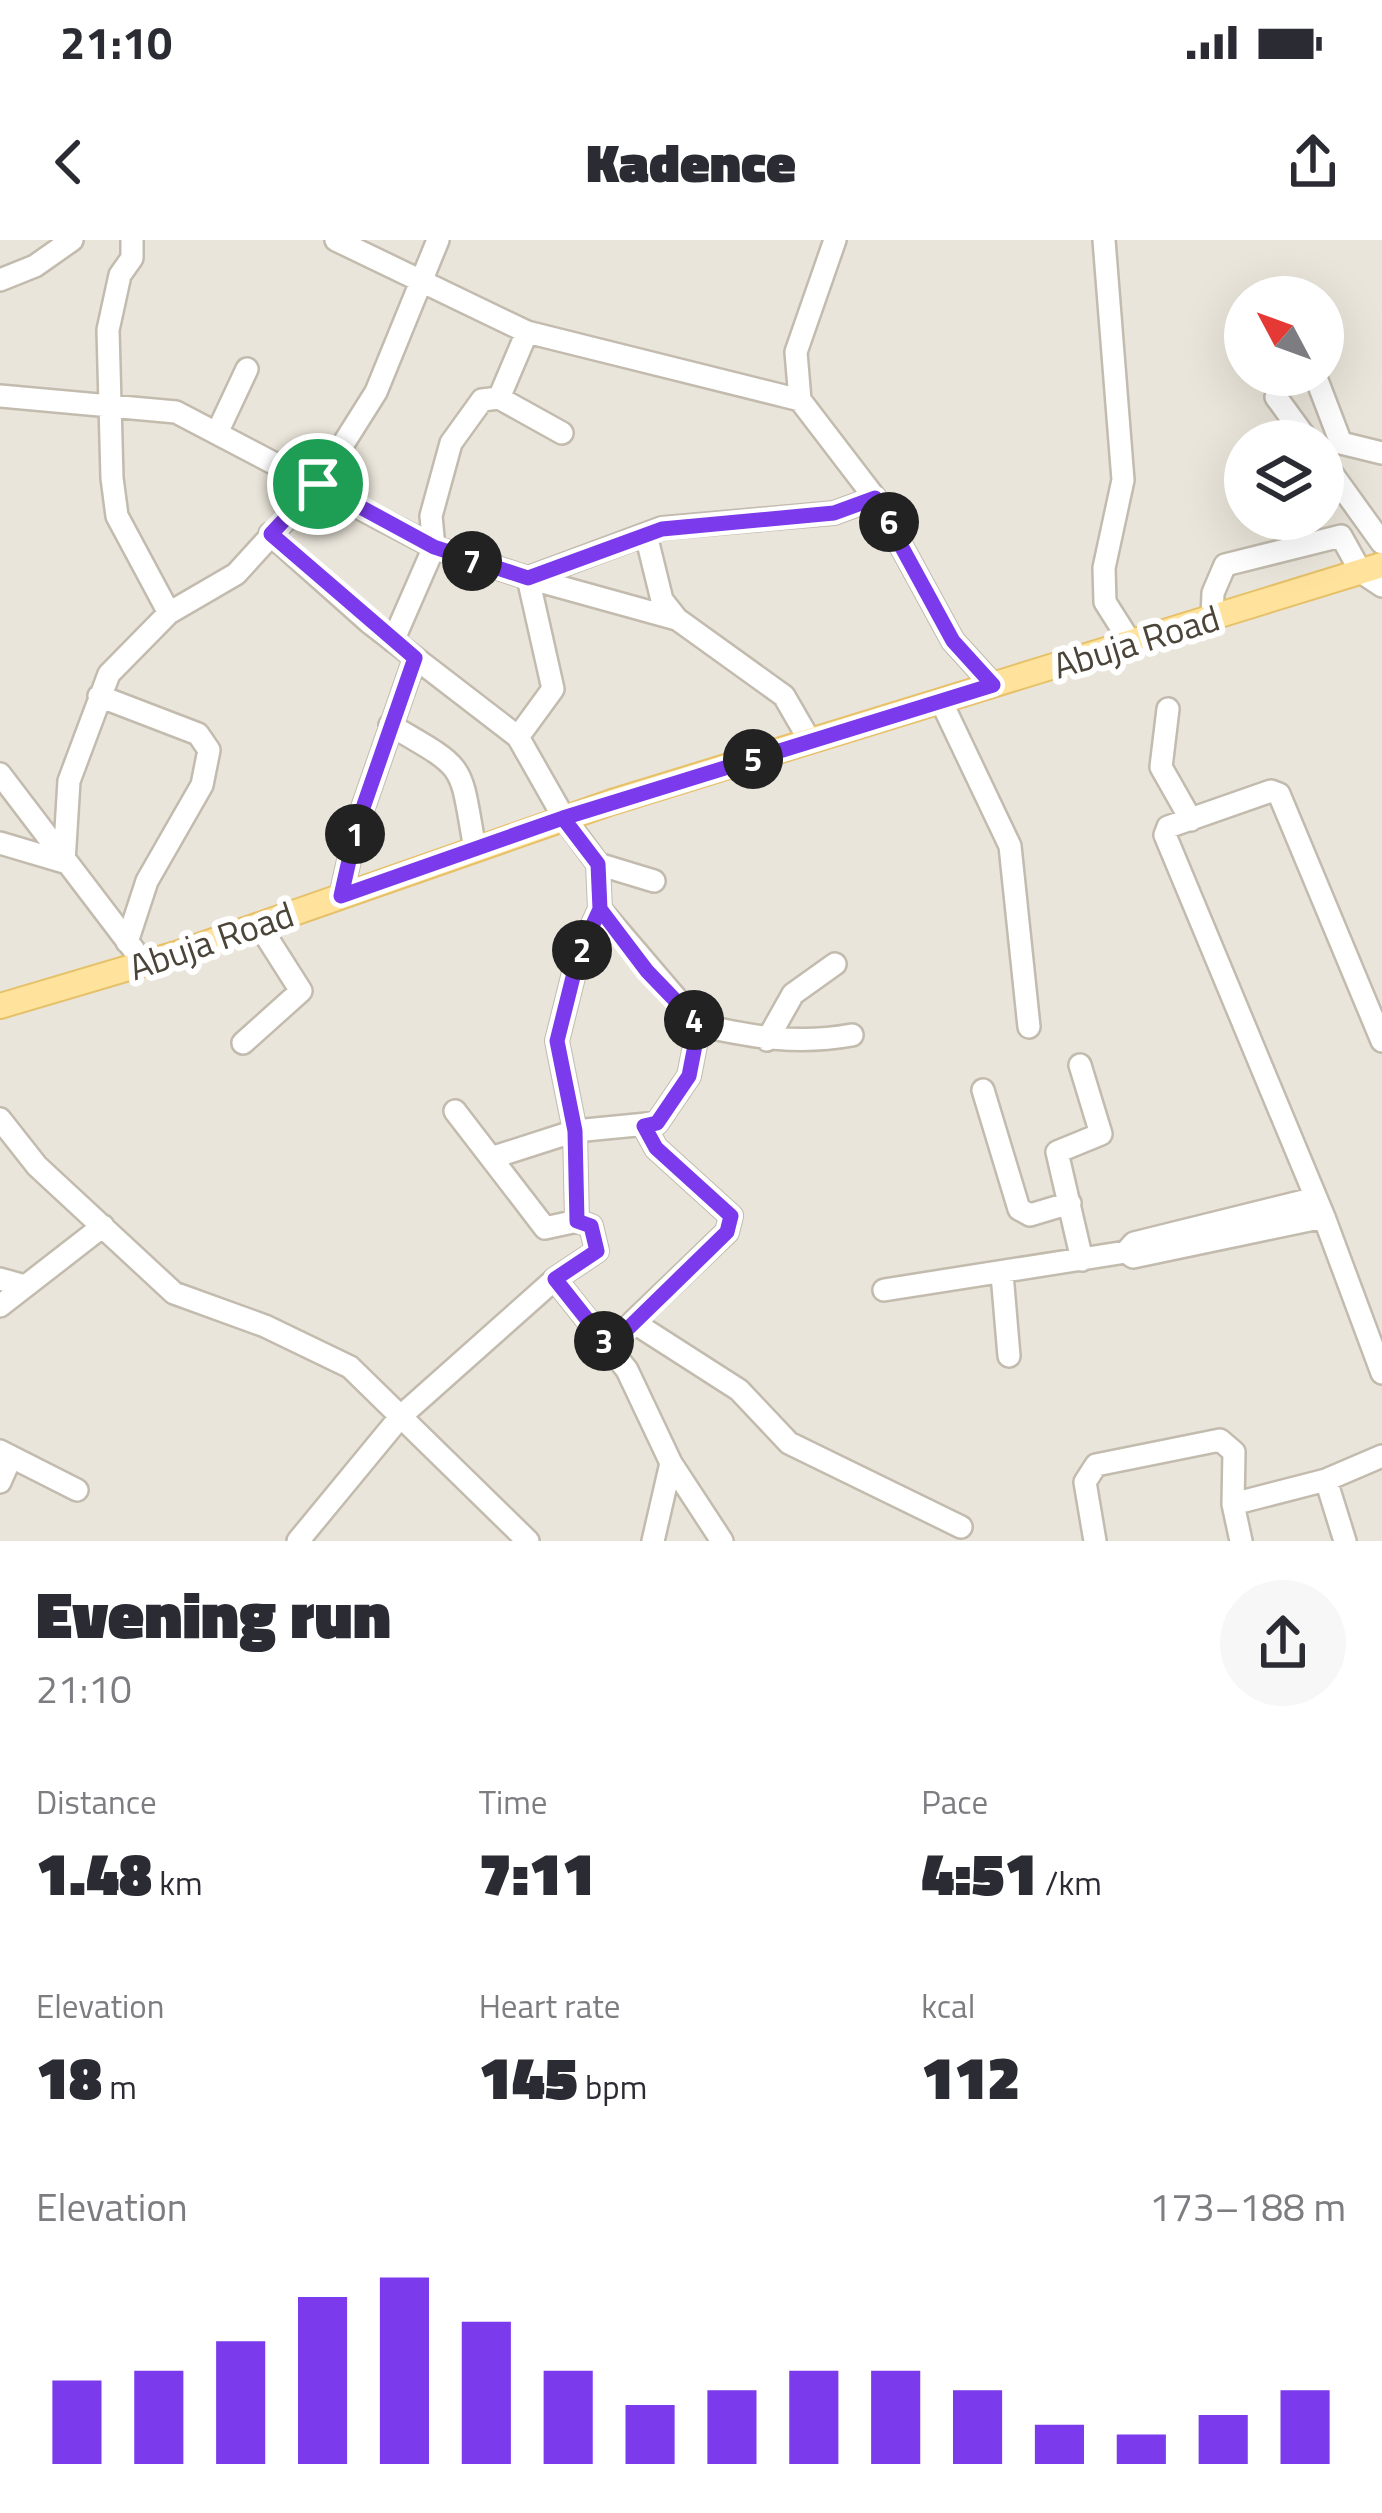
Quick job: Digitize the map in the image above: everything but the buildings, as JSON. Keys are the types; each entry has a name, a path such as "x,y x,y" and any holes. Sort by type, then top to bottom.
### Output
{"main road":[{"name":"Abuja Road","path":"0,1006 145,964 563,818 1129,640 1375,574"}],"street":[{"path":"0,280 35,266 72,240"},
{"path":"132,240 132,257 120,275 109,330 106,389 113,404 117,516 169,613"},
{"path":"336,240 526,332 800,400"},
{"path":"64,862 69,781 109,674 169,613 236,574 318,484 376,392 438,240"},
{"path":"835,240 796,352 800,400 875,498 953,641 993,685"},
{"path":"1104,240 1123,480 1104,568 1105,602 1129,640"},
{"path":"499,398 526,332"},
{"path":"217,433 247,368"},
{"path":"0,396 176,412 434,547 677,619"},
{"path":"1323,396 1341,443 1382,453"},
{"path":"1276,397 1293,420"},
{"path":"393,641 434,547 431,516 451,443 482,400 499,398 562,433"},
{"path":"1344,490 1382,543"},
{"path":"528,578 646,535 712,521 834,513 875,498"},
{"path":"271,534 393,641 518,737 563,818 598,864 600,909 578,957 557,1041 575,1131 577,1221"},
{"path":"646,535 662,600 677,619 784,696 810,741"},
{"path":"1212,618 1214,593 1225,565 1341,536 1375,574"},
{"path":"518,737 554,688 528,578"},
{"path":"341,896 357,825 415,658"},
{"path":"99,696 198,734 209,750 202,785 147,881 128,942"},
{"path":"940,700 1010,846 1029,1027"},
{"path":"1168,709 1161,767 1191,820"},
{"path":"390,725 436,752 465,778 475,849"},
{"path":"0,774 145,964"},
{"path":"1382,1041 1376,1009 1279,794 1271,791 1168,827 1165,836 1320,1208 1382,1373"},
{"path":"0,843 64,862"},
{"path":"598,864 653,881"},
{"path":"600,909 647,971 699,1025 767,1040 811,1042 852,1035"},
{"path":"243,1043 301,991 259,925"},
{"path":"767,1040 793,994 835,964"},
{"path":"491,1158 575,1131 657,1123 689,1076 699,1025"},
{"path":"1080,1066 1101,1134 1057,1152 1082,1260"},
{"path":"982,1090 1019,1209 1030,1215 1070,1203"},
{"path":"298,1541 401,1416 555,1279 597,1251 591,1226 577,1221 545,1228 454,1111"},
{"path":"0,1119 37,1166 174,1293 340,1361 528,1541"},
{"path":"609,1347 727,1232 731,1216 656,1148 644,1126"},
{"path":"884,1290 1126,1252 1134,1243 1320,1208"},
{"path":"0,1306 103,1226"},
{"path":"1002,1274 1009,1356"},
{"path":"0,1279 25,1286"},
{"path":"555,1279 627,1370 671,1463 722,1541"},
{"path":"633,1322 759,1406 789,1443 961,1527"},
{"path":"1095,1541 1085,1482 1096,1465 1220,1440 1234,1452 1233,1504 1241,1541"},
{"path":"0,1482 6,1454 77,1490"},
{"path":"1233,1504 1326,1480 1382,1456"},
{"path":"653,1541 671,1463"},
{"path":"1326,1480 1345,1541"}],"shaded area":[{"path":"0,240 1382,240 1382,1541 0,1541"}],"route":[{"path":"318,484 271,534 415,658 357,825 341,896 563,818 598,864 600,909 578,957 557,1041 575,1131 580,1177 577,1221 591,1226 597,1251 555,1279 609,1347 727,1232 731,1216 656,1148 644,1126 657,1123 689,1076 699,1025 647,971 600,909 598,864 563,818 993,685 953,641 875,498 834,513 662,529 528,578 434,547 318,484"}]}
